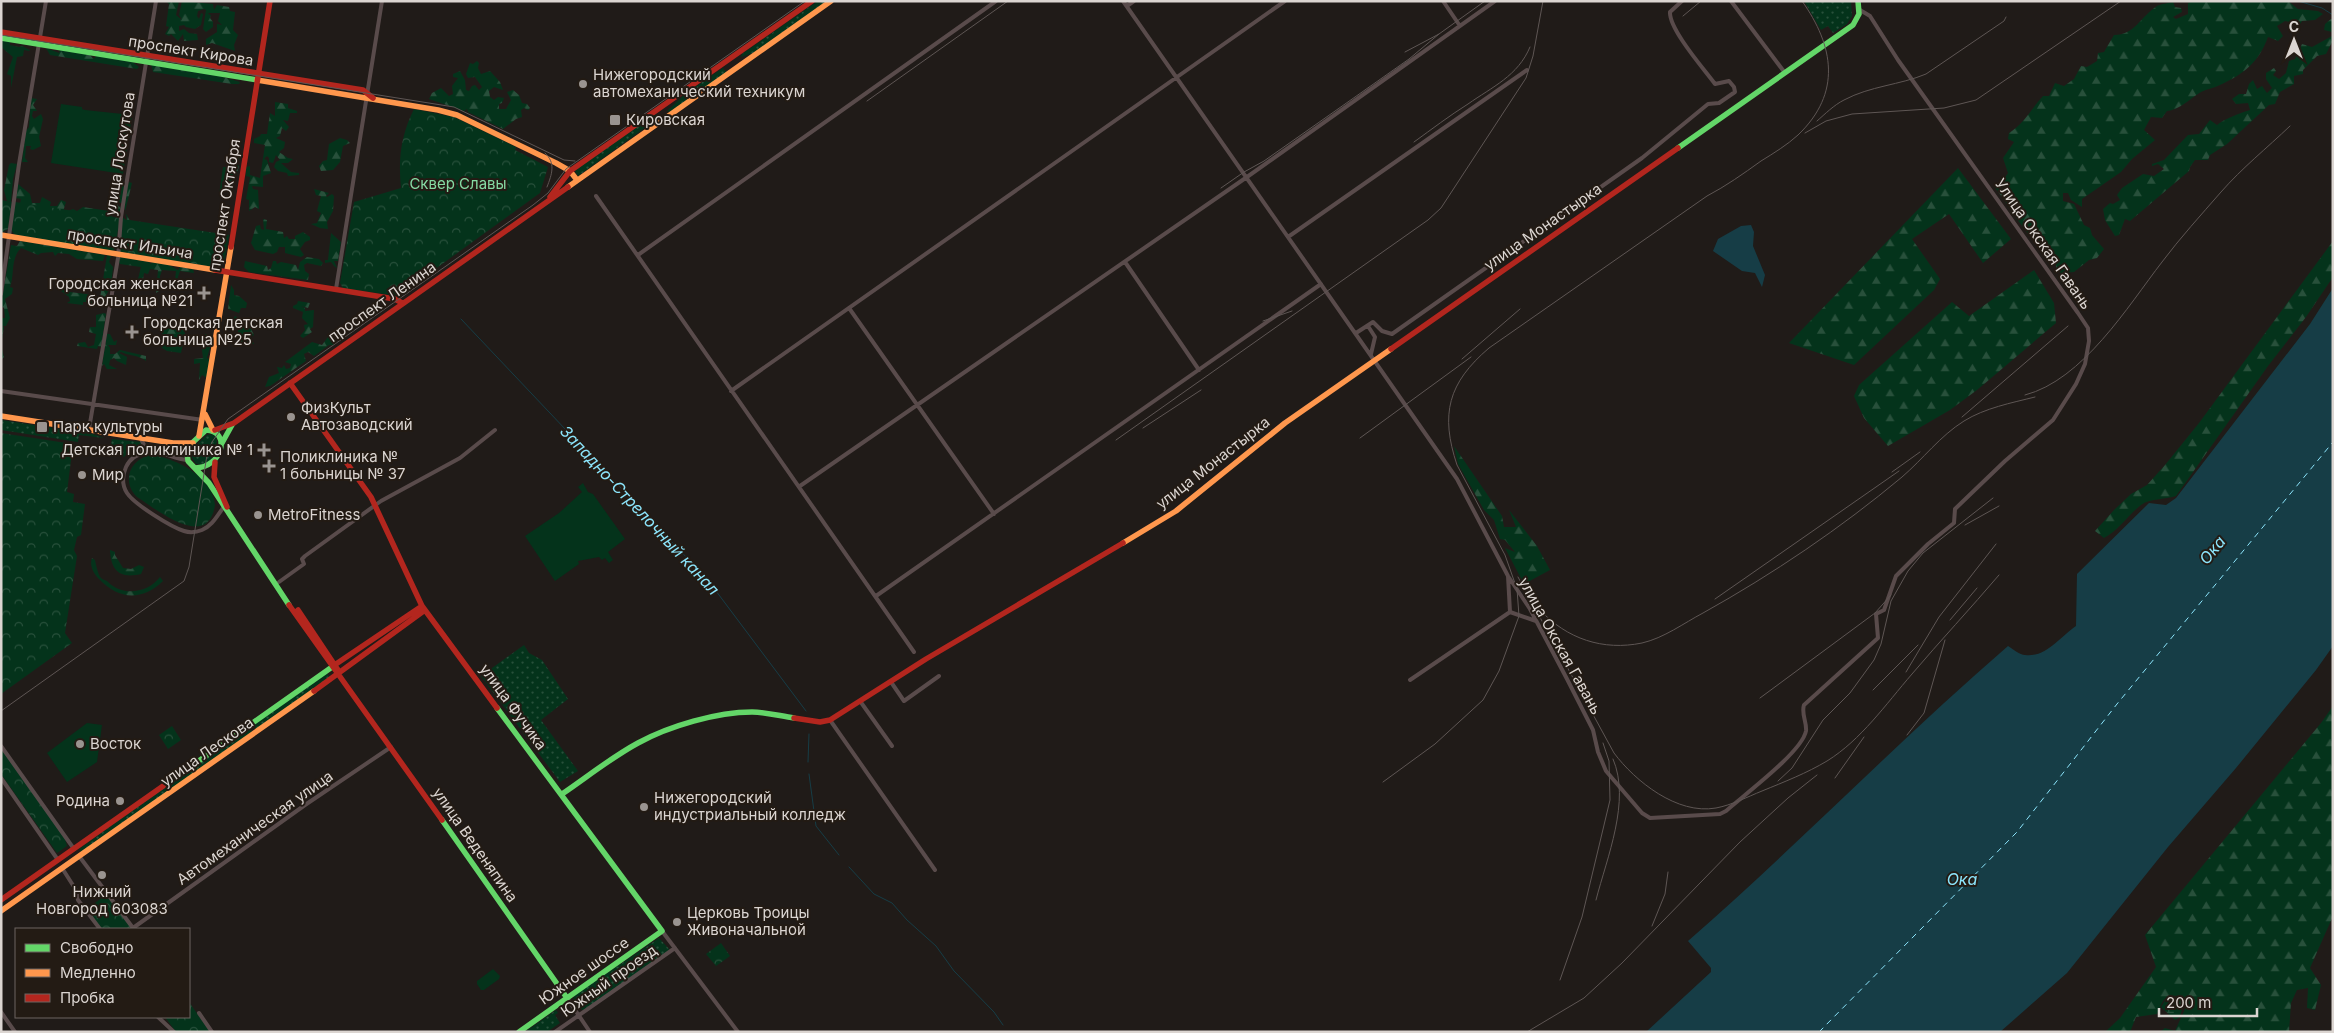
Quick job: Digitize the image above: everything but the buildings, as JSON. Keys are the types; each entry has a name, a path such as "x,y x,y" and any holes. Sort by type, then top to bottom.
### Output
{"main road":[{"name":"проспект Октября","path":"199,436 270,1"},
{"name":"проспект Ленина","path":"548,201 570,171 812,1"},
{"name":"проспект Ленина","path":"214,430 232,425 831,1"},
{"path":"1858,1 1860,10"},
{"name":"улица Монастырка","path":"830,720 1176,511 1269,435 1853,25 1859,18 1860,10"},
{"name":"проспект Кирова","path":"1,32 39,42"},
{"name":"проспект Кирова","path":"1,38 39,42 367,95 375,99 457,116 570,171 577,180"},
{"path":"732,58 737,67"},
{"path":"660,108 667,118"},
{"name":"проспект Ильича","path":"1,235 395,299 402,303"},
{"name":"улица Фучика","path":"290,384 375,505 423,608 662,931"},
{"path":"173,443 195,468 206,469 215,462 222,443 220,434 214,430 204,412"},
{"path":"1,416 173,443 193,443"},
{"name":"проспект Ленина","path":"222,443 232,425"},
{"path":"187,458 188,449 199,436 206,430 214,430"},
{"name":"улица Веденяпина","path":"215,462 214,477 224,500 339,674 567,998"},
{"name":"улица Веденяпина","path":"195,468 208,482 223,508 334,665"},
{"name":"улица Лескова","path":"1,900 334,665 423,608"},
{"name":"улица Лескова","path":"1,911 339,674 423,608"},
{"path":"562,794 638,743 711,717 732,713 754,712 820,722 830,720"},
{"path":"250,726 256,733"},
{"path":"74,849 79,856"},
{"path":"58,860 62,868"},
{"name":"Южное шоссе","path":"520,1032 662,931"}],"street":[{"path":"1,294 10,237 10,222 46,1"},
{"name":"улица Лоскутова","path":"89,429 118,254 121,216 156,1"},
{"path":"336,289 382,1"},
{"path":"638,255 996,1"},
{"name":"улица Окская Гавань","path":"1123,1 1376,360 1458,480 1508,576 1536,622 1593,730 1598,752 1606,770 1642,813 1654,818 1720,814 1726,811 1795,751 1806,731 1802,712 1804,705 1878,638 1876,614 1884,610 1896,576 1954,523"},
{"path":"1127,6 1134,1"},
{"path":"731,391 1285,1"},
{"path":"1443,1 1460,26"},
{"path":"800,486 1247,177 1495,1"},
{"path":"1356,333 1376,322 1382,331 1392,334 1642,158 1708,104 1719,103 1735,92 1734,87 1729,81 1715,84 1676,30 1670,18 1670,12 1682,1"},
{"path":"1731,1 1785,73"},
{"name":"Улица Окская Гавань","path":"1860,10 1870,16 1898,60 2088,328 2088,341 2081,375 2053,420 2004,462 1955,509 1954,523"},
{"path":"1288,237 1527,70"},
{"path":"596,196 914,652"},
{"path":"1125,262 1199,370"},
{"path":"876,596 1322,284"},
{"path":"849,308 994,514"},
{"path":"1368,326 1375,337 1371,354"},
{"path":"1,391 119,406 203,420"},
{"path":"279,582 304,564 302,559 309,553 375,505 460,458 495,430"},
{"path":"139,438 144,445 140,454 129,462 123,479 127,492 136,502 174,526 188,532 198,532 207,528 223,508"},
{"path":"140,454 159,452 187,458"},
{"path":"1508,576 1510,612"},
{"path":"1510,612 1536,622"},
{"path":"1410,680 1510,612"},
{"path":"891,682 904,701 940,676"},
{"path":"860,701 892,746"},
{"path":"830,720 935,870"},
{"path":"1,746 74,849"},
{"name":"Автомеханическая улица","path":"79,856 133,928 305,805 391,747"},
{"path":"1,778 58,860"},
{"path":"62,868 76,890 78,900 99,928"},
{"name":"улица Фучика","path":"662,931 738,1032"},
{"name":"Южный проезд","path":"555,1032 675,948"},
{"name":"улица Веденяпина","path":"567,998 590,1032"},
{"path":"1,1012 16,1032"},
{"path":"199,1013 212,1032"},
{"path":"159,1018 174,1032"}],"green space":[{"path":"166,1 179,1 176,15 182,20 179,15 182,1 213,4 214,10 217,5 229,7 230,11 235,12 233,30 238,35 234,45 235,51 212,43 206,45 206,39 217,32 217,24 222,25 218,21 220,13 209,13 213,27 206,32 203,29 206,10 204,9 198,11 197,16 199,19 201,13 203,14 201,25 195,29 184,25 179,26 179,31 184,29 189,33 197,34 198,40 184,41 183,34 178,41 171,34 169,36 165,34 169,27 166,26 169,4"},
{"path":"818,1 829,1 756,52 741,57 742,54"},
{"path":"1804,1 1851,1 1852,16 1847,24 1833,33 1828,26 1821,30"},
{"path":"2193,1 2288,1 2298,9 2318,11 2323,14 2315,20 2302,21 2300,24 2285,21 2277,26 2283,36 2278,41 2268,37 2260,54 2243,72 2167,111 2162,118 2151,117 2144,130 2155,140 2132,159 2121,172 2082,199 2082,207 2071,200 2068,193 2063,193 2063,201 2074,204 2084,225 2090,228 2092,235 2104,249 2097,258 2089,260 2074,272 2061,273 2056,267 2056,254 2048,256 2036,236 2030,236 2016,218 2021,212 2018,210 2012,211 1994,186 1999,185 2002,190 2006,188 2001,183 2000,178 2004,179 2008,173 2003,158 2014,142 2008,139 2009,133 2023,121 2043,96 2049,96 2055,83 2064,86 2074,79 2081,66 2087,67 2097,61 2098,53 2104,52 2114,35 2132,29 2151,10 2160,5 2173,2 2175,7 2181,8 2182,12 2173,17 2176,19 2188,14 2188,3"},
{"path":"2331,19 2333,20 2333,40 2326,54 2317,56 2303,70 2303,74 2294,76 2294,84 2280,92 2275,104 2269,105 2227,144 2210,155 2208,160 2195,160 2189,171 2130,221 2125,219 2119,235 2115,236 2105,220 2103,209 2110,203 2113,204 2120,200 2117,195 2122,188 2143,174 2154,176 2164,169 2158,164 2152,166 2152,164 2164,160 2188,135 2199,134 2210,120 2217,125 2228,118 2250,110 2248,103 2236,104 2232,99 2239,94 2246,94 2249,84 2253,80 2257,89 2262,86 2267,93 2272,88 2266,79 2266,73 2274,68 2276,71 2273,75 2279,79 2286,73 2289,61 2295,59 2302,44 2312,47 2332,36 2332,32 2324,30 2325,24"},
{"path":"1,40 10,41 10,45 22,46 30,50 24,50 23,56 17,57 11,88 11,76 7,74 13,57 1,47"},
{"path":"46,48 59,53 60,50 89,54 94,59 97,55 130,60 139,67 137,69 50,55"},
{"path":"477,61 481,74 490,71 500,82 503,90 494,87 489,91 490,97 494,100 498,97 504,98 502,103 499,104 499,109 506,109 511,100 507,92 513,90 519,95 522,103 527,104 530,108 528,110 524,108 521,110 522,117 516,119 503,129 468,112 467,109 464,111 429,99 432,93 441,88 449,96 453,94 452,86 458,78 453,77 453,74 460,71 465,80 466,90 469,91 475,85 479,90 482,87 475,77 468,78 466,74 470,63 473,64"},
{"path":"151,64 216,75 240,82 239,84 232,84 153,72"},
{"path":"723,68 727,73 671,112 667,111 686,93"},
{"path":"31,98 37,99 33,105 37,111 33,111 32,116 34,119 41,114 43,119 39,137 41,146 33,150 30,149 31,146 26,146 25,158 28,162 22,162 26,131 29,127"},
{"path":"275,102 288,104 288,108 297,111 297,113 290,113 288,121 283,120 289,127 286,131 282,128 280,136 276,138 285,142 284,148 279,152 293,159 288,163 281,163 291,172 299,173 299,175 288,176 287,173 278,171 274,167 276,162 280,160 276,155 273,163 269,162 267,156 264,159 267,160 271,173 263,176 263,187 252,186 253,189 258,190 259,209 255,207 249,211 249,200 246,199 250,177 246,176 246,167 250,166 250,175 260,178 265,145 254,143 254,139 261,134 267,134 270,113 275,116"},
{"path":"61,104 82,107 85,110 132,115 123,174 51,163"},
{"name":"Сквер Славы","path":"414,109 454,117 516,147 515,150 548,167 540,193 398,296 343,288 340,283 354,202 401,188 400,167 403,138"},
{"path":"654,115 658,116 657,119 578,176 575,171 581,166"},
{"path":"340,138 350,143 343,146 340,162 333,170 321,171 319,166 323,161 327,160 329,144"},
{"path":"230,155 239,156 239,162 233,162 239,166 231,195 231,192 226,191 225,179 222,182 222,196 219,195 223,167 227,167 227,171"},
{"path":"11,163 17,164 13,179 11,202 7,201 4,190"},
{"path":"1958,168 2011,239 1983,263 1949,214 1912,239 1940,279 1934,290 1854,365 1789,343"},
{"path":"129,182 132,183 125,211 124,204 118,202 118,206 121,207 120,213 113,212 114,214 110,219 124,218 127,224 121,230 68,211 73,209 77,211 83,207 109,211 115,198 119,198 117,188 121,189 123,184 125,185 125,193"},
{"path":"18,184 30,194 32,203 40,203 42,197 51,202 50,206 57,206 61,200 66,202 63,212 19,208 21,199 16,198"},
{"path":"314,189 329,193 327,197 332,194 334,196 333,211 327,222 328,229 311,224 317,223 321,213 317,211 321,196 316,195"},
{"path":"1,200 12,202 8,229 1,233"},
{"path":"15,202 120,218 115,248 113,251 15,235 11,230"},
{"path":"123,219 229,235 224,263 219,268 119,252"},
{"path":"263,219 267,220 266,229 283,232 284,238 287,236 289,239 295,239 295,236 303,232 310,237 310,240 305,242 300,249 304,255 301,257 285,253 285,247 279,247 277,252 273,254 255,250 251,243 256,226 260,225 261,229 264,230"},
{"path":"331,233 341,242 338,261 334,261 337,268 331,262 325,263 325,260 328,260"},
{"path":"20,241 105,255 103,261 77,259 69,254 58,253 55,256 53,252 38,255 21,248 14,262 10,287 13,288 12,294 5,299 10,318 6,326 2,326 4,327 1,345 1,311 2,318 5,318 4,308 1,305 11,245 17,246"},
{"path":"2333,241 2333,277 2176,496 2145,503 2104,538 2095,531 2114,510 2131,494 2147,485 2165,465 2199,423"},
{"path":"107,255 111,256 109,262 113,267 111,286 103,301 100,298"},
{"path":"121,257 151,264 152,262 167,264 178,270 180,267 193,269 194,273 180,271 177,280 175,280 176,271 162,270 159,291 156,293 158,270 150,269 148,274 144,273 142,286 138,279 141,267 120,264 118,261"},
{"path":"307,257 319,259 323,263 321,266 307,263 304,265 305,271 309,274 308,280 249,272 244,267 245,261 267,266 268,270 271,268 273,261 276,261 277,264 281,262 296,265 298,270 300,262"},
{"path":"2034,270 2054,303 2056,323 1977,390 1950,410 1888,446 1864,418 1854,396 1859,385 1952,302 1969,316"},
{"path":"231,285 234,295 239,296 247,303 246,308 241,308 239,313 228,309"},
{"path":"63,288 70,292 94,295 94,307 88,306 89,302 83,302 83,305 67,303 70,301 69,297 61,291"},
{"path":"298,301 310,303 308,308 301,306 305,308 305,311 314,310 313,327 310,329 312,332 303,338 300,336 305,330 304,325 308,324 302,318 303,312 293,308"},
{"path":"106,314 101,347 98,346 97,349 77,346 78,343 85,342 88,347 94,345 96,334 89,332 90,327 96,327 96,315"},
{"path":"235,316 243,320 245,327 251,329 254,335 248,339 252,340 254,344 236,342 239,326 234,318"},
{"path":"164,328 183,330 185,333 181,353 167,351 162,348"},
{"path":"339,329 343,335 334,342 334,345 329,345 314,356 308,352 304,354 306,361 270,386 265,387 269,377 279,373 277,367 282,368 284,365 286,369 290,368 291,364 285,362 312,342 322,345 328,337 336,338 336,331"},
{"path":"107,334 110,334 114,342 117,340 116,345 108,345 110,354 115,354 120,350 146,356 146,361 121,352 119,353 127,357 126,365 114,358 110,360 109,365 117,369 107,369 104,364 102,366"},
{"path":"205,334 213,337 207,358 211,360 207,378 202,375 199,380 200,363 194,364 194,359 203,358 202,350"},
{"path":"1,345 4,357 1,360"},
{"path":"1,420 93,434 104,438 79,435 78,442 1,430"},
{"path":"1,433 73,444 67,492 74,494 73,502 85,504 81,535 77,537 74,550 77,556 65,633 72,643 1,694"},
{"path":"214,434 217,441 212,459 206,465 196,464 192,458 193,448 207,435"},
{"path":"112,439 141,442 142,447 130,450 124,457 110,449"},
{"path":"1454,446 1502,516 1504,527 1516,527 1509,510 1537,546 1550,570 1524,584 1505,548 1515,552 1505,540 1500,539 1494,520 1484,510 1458,464"},
{"path":"151,455 182,465 192,471 208,486 213,495 215,505 210,519 203,525 192,526 180,523 156,510 137,497 132,491 129,478 133,466 144,457"},
{"path":"583,483 625,539 608,552 613,560 609,563 605,558 602,560 599,557 578,561 579,564 555,581 525,536 559,513 582,492 578,487"},
{"path":"110,550 115,552 123,568 131,569 139,565 144,567 141,574 127,575 118,572 112,563"},
{"path":"92,558 95,560 101,578 120,590 142,590 155,583 160,577 163,581 155,588 138,595 122,594 106,586 97,577 92,567"},
{"path":"524,645 529,653 542,660 568,699 541,720 578,771 560,782 481,676"},
{"path":"327,673 330,678 257,729 255,728 255,724"},
{"path":"2333,706 2333,916 2310,968 2321,985 2315,1010 2307,1008 2308,988 2297,990 2291,1003 2289,1032 2160,1032 2165,1028 2175,1031 2185,1009 2185,1001 2181,996 2171,996 2163,1001 2157,1014 2136,1017 2130,1032 2105,1032 2120,1018 2156,967 2145,935 2321,723"},
{"name":"Восток","path":"87,723 102,725 97,762 67,782 47,753"},
{"path":"172,726 181,740 168,749 159,735"},
{"path":"247,729 251,729 252,733 81,852 79,849"},
{"path":"1,748 65,839 67,846 57,853 1,774"},
{"path":"107,894 131,928 100,928 87,909"},
{"path":"659,938 670,950 584,1010 579,1009 573,1000 575,995"},
{"path":"721,943 730,956 716,966 706,954"},
{"path":"493,969 500,976 499,979 484,990 481,990 477,981"},
{"path":"2167,997 2174,1001 2181,999 2184,1002 2180,1017 2175,1020 2161,1007"},
{"path":"190,1003 210,1032 176,1032 166,1018 190,1018"},
{"path":"556,1010 558,1013 555,1015 560,1023 547,1032 525,1032"}],"water":[{"path":"1751,225 1754,232 1753,246 1765,275 1762,287 1755,273 1742,271 1713,251 1718,239 1741,226"},
{"name":"Ока","path":"2333,288 2333,646 2316,670 2168,847 2067,973 2000,1032 1646,1032 1711,972 1711,968 1688,941 2008,646 2023,655 2040,653 2076,626 2077,574 2149,503 2166,505 2176,498 2310,324"}],"waterway":[{"path":"2298,1 2322,8 2333,15"},
{"name":"Западно-Стрелочный канал","path":"461,319 707,579 806,711"},
{"name":"Западно-Стрелочный канал","path":"808,762 809,734"},
{"name":"Западно-Стрелочный канал","path":"809,774 816,826 839,855"},
{"name":"Западно-Стрелочный канал","path":"849,867 874,894 892,903 907,920 936,946 954,971 994,1012 1003,1025"}],"ferry route":[{"path":"1819,1032 2017,832 2117,704 2333,442"}],"tram line":[{"path":"1,711 184,581 189,567 207,455 212,442 228,419 533,205 548,193 566,169 805,1"},
{"path":"1,35 454,107 564,160 575,161"},
{"path":"545,153 552,165 547,187"}],"railway":[{"path":"867,101 1008,1"},
{"path":"1405,52 1439,34 1485,1"},
{"path":"1116,440 1428,220 1441,208 1526,78 1533,56 1543,1"},
{"path":"1683,16 1701,1"},
{"path":"1383,782 1435,744 1483,700 1499,671 1519,616 1517,589 1505,555 1457,465 1452,447 1449,415 1451,400 1456,387 1464,374 1489,348 1707,196 1785,146 1798,135 1812,119 1822,103 1827,86 1828,69 1821,35 1802,1"},
{"path":"1805,133 1826,121 1852,114 1944,108 1976,100 2121,1"},
{"path":"1817,121 1837,104 1854,95 1926,74 2004,21 2006,17"},
{"path":"1221,188 1264,161 1409,59 1439,34"},
{"path":"1414,142 1504,80 1519,66 1530,47"},
{"path":"2025,395 2046,387 2066,374 2085,358 2103,339 2169,253 2221,192 2246,166 2290,126"},
{"path":"1462,359 1520,309"},
{"path":"1263,321 1292,311"},
{"path":"1962,417 2068,326"},
{"path":"1360,438 1471,357"},
{"path":"1143,428 1201,390"},
{"path":"1540,610 1562,629 1600,644 1628,645 1658,638 1729,598 1806,550 1879,496 1964,421 1989,409 2035,397"},
{"path":"1892,472 1920,452"},
{"path":"1715,599 1899,471"},
{"path":"1778,781 1792,768 1823,720 1850,693 1874,660 1881,644 1891,601 1908,571 1923,553 1993,498"},
{"path":"1965,525 1999,506"},
{"path":"1906,672 1939,617 1996,544"},
{"path":"1518,577 1614,753 1633,774 1658,794 1672,801 1701,809 1728,805 1803,773 1827,761 1851,743 1999,575"},
{"path":"1950,620 1977,588"},
{"path":"1760,698 1875,613 1891,595"},
{"path":"1907,735 1924,713 1945,640"},
{"path":"1873,690 1918,645"},
{"path":"1835,778 1864,737"},
{"path":"1560,980 1582,917 1610,800 1609,761 1603,743"},
{"path":"1596,900 1611,848 1618,811 1618,775 1613,759"},
{"path":"1527,1032 1584,998 1622,963 1740,842 1788,798 1817,775"},
{"path":"1652,926 1665,894 1668,872"}],"traffic: fast":[{"path":"1678,148 1853,25 1859,14 1858,1"},
{"path":"1,38 257,80"},
{"path":"222,443 232,425"},
{"path":"195,468 212,462 217,456 221,442 219,436 214,432 206,430 190,445 187,453 188,461 209,483 289,605"},
{"path":"193,765 332,667"},
{"path":"497,708 662,931 567,998"},
{"path":"562,794 628,749 650,737 678,726 724,714 752,712 794,718"},
{"path":"442,820 567,998 519,1032"}],"traffic: slow":[{"path":"568,187 831,1"},
{"path":"257,80 438,110 457,115 556,163 570,171 577,180"},
{"path":"1,235 215,270"},
{"path":"199,436 231,247"},
{"path":"1123,543 1176,511 1285,423 1391,349"},
{"path":"205,414 213,430"},
{"path":"1,416 173,443 193,443"},
{"path":"1,911 314,691"}],"traffic: jam":[{"path":"231,247 270,1"},
{"path":"550,197 570,171 812,1"},
{"path":"1,32 363,90 373,98"},
{"path":"1391,349 1678,148"},
{"path":"215,430 234,423 568,187"},
{"path":"215,270 395,299 402,303"},
{"path":"290,383 371,497 422,606 497,708"},
{"path":"215,462 214,477 227,507"},
{"path":"794,718 820,722 830,720 926,659 1123,543"},
{"path":"289,605 442,820"},
{"path":"336,664 422,606"},
{"path":"298,610 338,670"},
{"path":"314,691 425,610"},
{"path":"1,900 193,765"}],"place":[{"name":"Нижегородский автомеханический техникум","path":"583,84"},
{"name":"Кировская","path":"615,120"},
{"name":"Городская женская больница №21","path":"204,293"},
{"name":"Городская детская больница №25","path":"132,332"},
{"name":"ФизКульт Автозаводский","path":"291,417"},
{"name":"Парк культуры","path":"42,427"},
{"name":"Детская поликлиника № 1","path":"264,450"},
{"name":"Поликлиника № 1 больницы № 37","path":"269,466"},
{"name":"Мир","path":"82,475"},
{"name":"MetroFitness","path":"258,515"},
{"name":"Восток","path":"80,744"},
{"name":"Родина","path":"120,801"},
{"name":"Нижегородский индустриальный колледж","path":"644,807"},
{"name":"Нижний Новгород 603083","path":"102,875"},
{"name":"Церковь Троицы Живоначальной","path":"677,922"}]}
